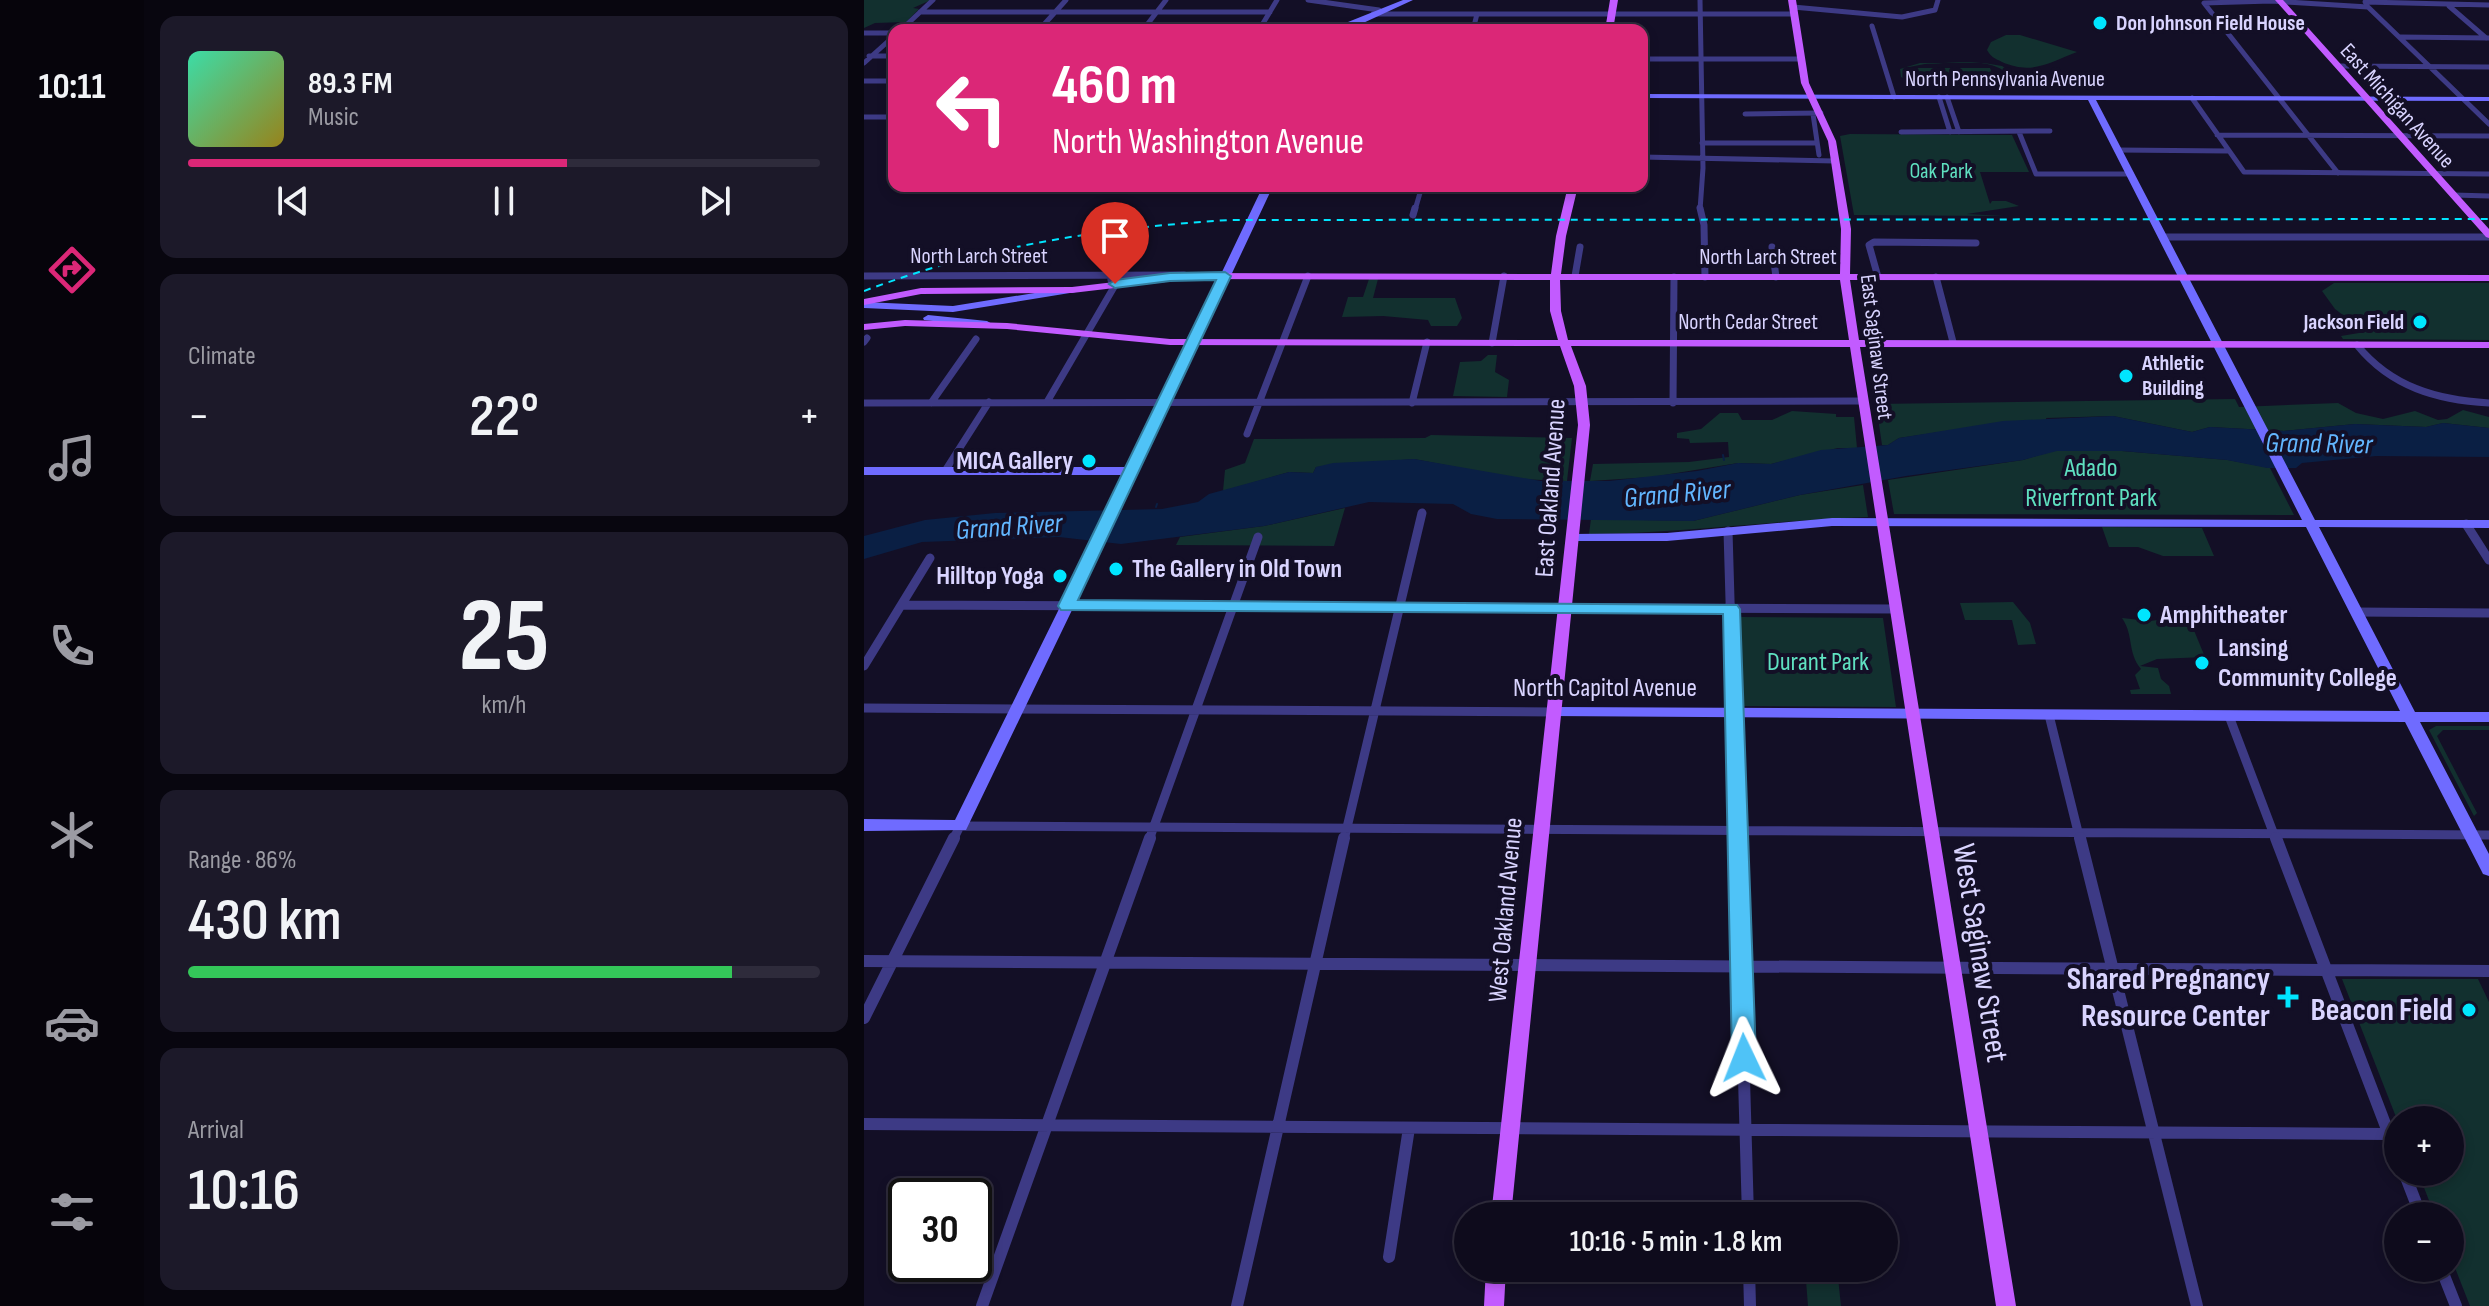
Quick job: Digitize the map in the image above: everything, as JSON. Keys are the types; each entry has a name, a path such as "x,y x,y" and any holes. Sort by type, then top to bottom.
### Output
{"main road":[{"path":"1610,24 1614,0"},
{"name":"East Michigan Avenue","path":"2279,1 2489,236"},
{"name":"East Saginaw Street","path":"1793,7 1805,83 1832,141 1846,229 1845,277 1896,609"},
{"name":"East Oakland Avenue","path":"1565,608 1585,403 1583,389 1553,304 1555,276 1572,192"},
{"name":"North Larch Street","path":"1072,290 1191,276 2489,278"},
{"path":"864,307 934,290 1072,290"},
{"name":"North Cedar Street","path":"865,336 902,323 1007,326 1194,342 2489,345"},
{"name":"West Oakland Avenue","path":"1503,1202 1565,608"},
{"name":"West Saginaw Street","path":"1896,609 2006,1306"},
{"path":"1494,1306 1495,1282"}],"street":[{"path":"907,24 933,0"},
{"path":"1044,24 1066,0"},
{"path":"1148,24 1166,0"},
{"path":"1263,24 1277,0"},
{"path":"1308,0 1382,11"},
{"path":"1354,24 1409,0"},
{"path":"1700,0 1702,160 1699,205 1704,225 1705,277"},
{"path":"1373,14 1701,14 1823,7 1862,15 1916,15 1935,10 1938,0"},
{"path":"2443,0 2488,39"},
{"path":"2338,173 2204,3 2279,1 2489,5"},
{"path":"2363,2 2489,124"},
{"path":"920,12 1270,12"},
{"path":"1474,24 1477,14"},
{"path":"1872,26 1894,97"},
{"path":"864,33 888,35"},
{"path":"2400,37 2488,39"},
{"path":"864,63 888,41"},
{"path":"864,56 888,56"},
{"path":"1648,59 1800,59"},
{"path":"2338,66 2489,67"},
{"path":"864,81 888,81"},
{"name":"North Pennsylvania Avenue","path":"1648,96 2489,99"},
{"path":"1943,97 1950,132"},
{"path":"1943,97 1959,132"},
{"path":"2091,98 2489,870"},
{"path":"2192,98 2242,171 2247,173 2489,174"},
{"path":"1745,114 1817,113 1819,155"},
{"path":"866,118 888,117"},
{"path":"1901,132 2050,131"},
{"path":"2019,132 2036,174 2131,174"},
{"path":"2217,135 2489,136"},
{"path":"1702,143 1817,143"},
{"path":"2118,150 2228,151"},
{"path":"1648,157 1834,161"},
{"path":"864,1018 1096,548 1265,192"},
{"path":"1413,215 1420,192"},
{"path":"2454,195 2489,196"},
{"path":"2164,237 2489,236"},
{"path":"1878,277 1871,243 1976,243"},
{"path":"1575,276 1580,247"},
{"path":"1772,247 1776,277"},
{"name":"North Larch Street","path":"864,276 1191,276"},
{"path":"1047,402 1115,284 1097,276"},
{"path":"1247,434 1308,276"},
{"path":"1492,343 1504,276"},
{"path":"1673,403 1674,277"},
{"path":"1936,277 1953,342"},
{"name":"North Larch Street","path":"864,307 953,309 1072,290"},
{"path":"864,307 1007,326"},
{"path":"931,403 976,339"},
{"path":"1412,403 1427,342"},
{"path":"2357,345 2381,371 2417,390 2456,403 2489,403"},
{"path":"864,403 1863,401"},
{"path":"945,471 989,402"},
{"path":"864,471 1133,471"},
{"path":"1237,1306 1422,513"},
{"path":"1573,532 1638,538 1809,523 1881,522 2489,524"},
{"path":"2466,524 2489,560"},
{"path":"1728,531 1748,1202"},
{"path":"982,1306 1258,537"},
{"path":"864,666 930,558"},
{"path":"902,605 1896,609"},
{"path":"2356,612 2489,613"},
{"name":"North Capitol Avenue","path":"864,708 2489,717"},
{"path":"2049,715 2197,1306"},
{"path":"2229,716 2384,1121"},
{"path":"864,825 2489,835"},
{"path":"864,961 2489,971"},
{"path":"864,1124 2384,1134"},
{"path":"1389,1257 1409,1128"},
{"path":"1749,1282 1750,1306"},
{"path":"2447,1282 2456,1306"}],"green space":[{"path":"864,0 931,0 913,8 919,9 906,22 875,23 864,28"},
{"path":"2006,35 2020,35 2077,52 2040,66 2013,66 1995,58 1987,50 1991,42"},
{"path":"1920,63 1946,63 1909,67 1904,74 1924,82 1957,85 1989,83 2008,75 1992,65 1978,63 1984,63 2002,66 2013,73 2013,79 2007,84 2019,86 1904,86 1903,83 1911,83 1901,77 1900,69"},
{"path":"1917,68 1990,68 1995,80 1921,80"},
{"name":"Oak Park","path":"2012,135 2029,172 1980,172 1990,204 1992,201 2006,201 2019,206 1967,214 2004,216 1854,215 1840,136"},
{"path":"1369,279 1378,279 1373,298 1455,298 1462,318 1457,326 1431,326 1428,320 1383,316 1342,317 1348,297 1363,297"},
{"name":"Jackson Field","path":"2334,283 2489,283 2489,340 2343,339 2341,336 2365,332 2335,309 2322,291"},
{"path":"1488,355 1497,355 1495,372 1509,380 1507,397 1453,396 1460,362 1481,361"},
{"name":"Adado Riverfront Park","path":"2235,399 2239,407 2338,403 2356,413 2383,419 2415,411 2438,420 2447,419 2463,410 2489,417 2489,428 2443,423 2426,427 2355,424 2284,431 2210,427 2192,432 2113,416 2046,418 2057,451 2122,451 2228,460 2270,468 2294,515 1894,514 1888,480 2023,460 2049,452 1987,425 1899,438 1882,445 1876,404"},
{"path":"1792,411 1854,417 1857,448 1838,448 1771,464 1738,463 1652,477 1590,481 1593,464 1689,462 1729,457 1728,442 1690,443 1689,439 1677,438 1677,433 1701,429 1720,413 1738,413 1742,420 1772,420"},
{"path":"1431,435 1572,438 1567,481 1519,479 1414,459 1316,467 1313,473 1289,472 1223,491 1225,470 1245,463 1254,439 1425,438"},
{"path":"1863,485 1868,517 1589,534 1591,519 1693,521 1800,495"},
{"path":"1345,508 1334,546 1176,545 1180,537 1264,526"},
{"path":"2102,527 2202,528 2214,556 2163,556 2138,547 2109,547"},
{"path":"2013,602 2030,623 2036,644 2018,645 2012,620 1965,620 1960,603"},
{"path":"2188,616 2205,657 2157,659 2140,666 2158,668 2171,694 2131,694 2130,690 2140,689 2135,675 2141,669 2122,618 2150,621"},
{"name":"Durant Park","path":"1739,617 1883,618 1896,707 1742,706"},
{"path":"2436,726 2489,726 2489,730 2443,730 2437,736 2477,813 2474,816 2429,730"},
{"path":"2342,979 2478,979 2489,1002 2489,1306 2470,1306 2461,1282 2464,1282 2464,1202 2430,1202 2423,1186 2464,1186 2464,1106 2392,1106"},
{"path":"1806,1282 1838,1282 1841,1306 1808,1306"}],"water":[{"name":"Grand River","path":"2113,416 2192,432 2210,427 2284,431 2355,424 2426,427 2443,423 2489,428 2489,457 2376,456 2302,463 2296,468 2267,468 2227,460 2122,451 2057,451 2023,460 1800,495 1693,521 1497,519 1471,514 1453,504 1369,502 1264,526 1121,544 1059,537 922,542 864,559 864,536 925,520 995,513 1162,509 1198,502 1209,494 1289,472 1313,473 1316,467 1333,463 1414,459 1541,481 1609,481 1738,463 1771,464 1821,450 1888,445 1899,438 2003,421"}],"waterway":[{"path":"1723,455 1724,460"}],"railway":[{"path":"864,291 954,262 1044,242 1136,228 1229,220 2489,219"}],"place":[{"name":"Don Johnson Field House","path":"2100,23"},
{"name":"Jackson Field","path":"2420,322"},
{"name":"Athletic Building","path":"2126,376"},
{"name":"MICA Gallery","path":"1089,461"},
{"name":"The Gallery in Old Town","path":"1116,569"},
{"name":"Hilltop Yoga","path":"1060,576"},
{"name":"Amphitheater","path":"2144,615"},
{"name":"Lansing Community College","path":"2202,663"},
{"name":"Shared Pregnancy Resource Center","path":"2288,997"},
{"name":"Beacon Field","path":"2469,1010"}],"route":[{"path":"1115,284 1170,277 1225,276 1067,606 1731,609 1744,1058"}]}
